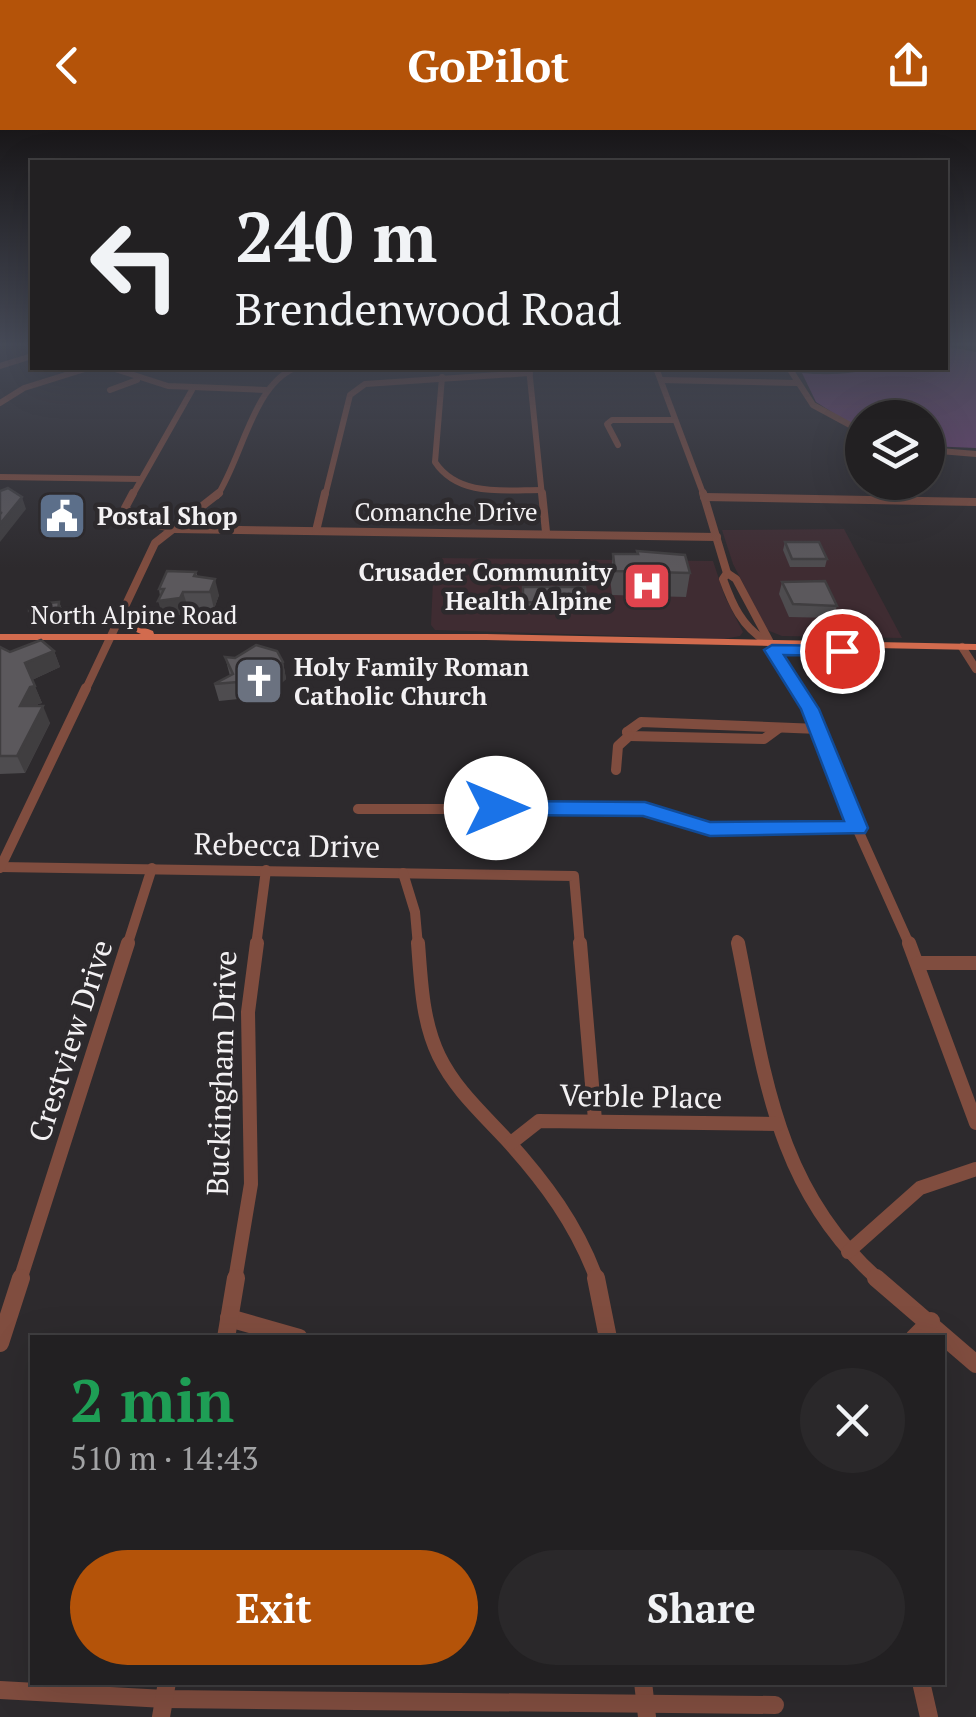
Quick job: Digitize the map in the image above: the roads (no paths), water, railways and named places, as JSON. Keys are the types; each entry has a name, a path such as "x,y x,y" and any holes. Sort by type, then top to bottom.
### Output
{"main road":[{"path":"120,617 138,630 168,638"},
{"name":"North Alpine Road","path":"0,637 268,639 286,644 890,650 905,646 976,647"}],"street":[{"path":"175,420 126,508 139,520 175,529"},
{"path":"0,867 155,542 216,498 230,476 253,420"},
{"path":"316,531 344,420"},
{"path":"438,420 435,462 440,472 470,486 540,490"},
{"path":"534,420 546,532"},
{"path":"612,420 607,424 618,446"},
{"path":"674,420 717,537 727,573 723,579 740,618 751,634 769,646 819,729 918,963 976,1123"},
{"path":"945,451 976,454"},
{"path":"0,477 141,478"},
{"path":"704,497 976,502"},
{"name":"Comanche Drive","path":"175,529 717,537"},
{"path":"962,646 976,669"},
{"path":"616,770 618,746 629,736 764,739 778,728 819,729"},
{"path":"358,809 645,809 688,826 710,829 858,828"},
{"name":"Rebecca Drive","path":"0,867 574,876 595,1120"},
{"name":"Crestview Drive","path":"0,1343 152,868"},
{"name":"Buckingham Drive","path":"226,1335 252,1184 248,1012 266,870"},
{"path":"403,873 416,914 420,992 431,1034 448,1074 511,1143 584,1240 604,1297 608,1335"},
{"path":"737,940 778,1124 802,1190 848,1252 932,1321 976,1364"},
{"path":"918,963 976,964"},
{"name":"Verble Place","path":"511,1143 539,1120 778,1124"},
{"path":"848,1252 911,1191 945,1173 976,1169"},
{"path":"229,1318 288,1335"},
{"path":"917,1335 932,1321"},
{"path":"921,1685 929,1717"},
{"path":"0,1690 164,1700 775,1705"}],"place":[{"name":"Postal Shop","path":"62,516"},
{"name":"Crusader Community Health Alpine","path":"647,586"},
{"name":"Holy Family Roman Catholic Church","path":"259,681"}]}
